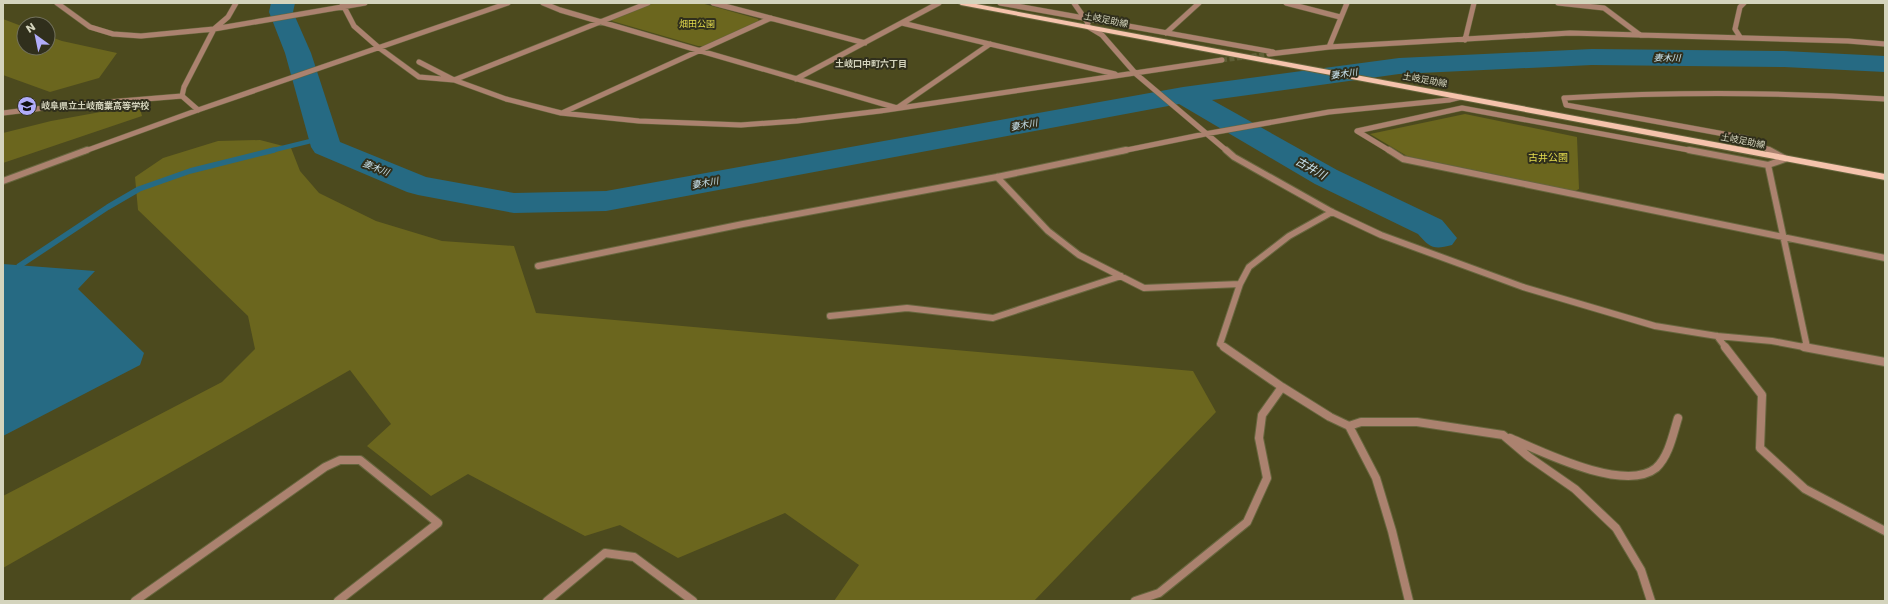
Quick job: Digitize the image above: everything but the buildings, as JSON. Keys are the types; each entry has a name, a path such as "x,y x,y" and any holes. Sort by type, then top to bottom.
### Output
{"main road":[{"name":"土岐足助線","path":"961,3 1268,58 1449,95 1885,177"}],"street":[{"path":"57,3 90,27 113,34 141,36 214,29 334,8 343,5 365,3"},
{"path":"182,96 184,87 214,29 228,17 236,3"},
{"path":"3,181 198,110 508,3"},
{"path":"543,3 560,10 897,108"},
{"path":"343,5 354,26 378,47 419,77 454,80 648,3"},
{"path":"713,3 865,43"},
{"path":"796,79 939,3"},
{"path":"1000,3 1280,53"},
{"path":"1074,3 1088,23 1087,26 1102,35 1136,74 1234,157 1332,212 1381,235 1523,287 1655,326 1717,336 1772,341 1885,362"},
{"path":"1166,33 1199,3"},
{"path":"1286,3 1340,17"},
{"path":"1329,47 1346,3"},
{"path":"1465,40 1474,3"},
{"path":"1558,3 1604,8 1640,36"},
{"path":"1740,37 1735,29 1740,7 1744,3"},
{"path":"561,113 771,18"},
{"path":"902,23 1119,75"},
{"path":"1268,58 1280,53 1329,47 1570,34 1848,40 1885,44"},
{"path":"897,108 990,44"},
{"path":"419,62 454,80 506,99 561,113 639,121 741,125 797,121 897,108 1119,75 1136,74 1222,60"},
{"path":"1785,159 1746,138 1566,106 1564,98 1680,93 1742,93 1885,99"},
{"path":"3,114 60,106 182,96 198,110"},
{"path":"538,266 743,224 997,177 1205,134 1329,112 1449,100 1461,97"},
{"path":"1785,159 1768,165 1462,108 1357,131 1403,159 1885,258"},
{"path":"1768,165 1785,238 1807,347"},
{"path":"997,177 1048,231 1079,255 1144,288 1240,284"},
{"path":"1332,212 1289,236 1249,267 1240,284 1220,344 1282,388 1330,417 1349,426 1376,478 1392,531 1409,601"},
{"path":"830,316 908,308 993,318 1121,276"},
{"path":"1717,336 1762,395 1760,448 1805,489 1885,531"},
{"path":"1135,601 1159,594 1247,522 1267,478 1259,438 1262,415 1282,388"},
{"path":"1349,426 1361,422 1417,422 1503,435 1591,470 1628,476 1651,471 1665,457 1678,418"},
{"path":"1503,435 1529,457 1575,489 1616,528 1641,570 1651,601"},
{"path":"134,601 325,467 340,460 360,460 424,510 438,523 338,601"},
{"path":"547,601 605,553 634,557 693,601"}],"green space":[{"name":"畑田公園","path":"653,3 701,3 758,19 759,21 704,46 698,46 612,21 613,19"},
{"path":"3,19 16,24 16,56 56,56 56,39 117,53 99,78 50,92 3,75"},
{"path":"139,105 142,116 3,163 3,133 51,121"},
{"name":"古井公園","path":"1465,114 1577,137 1579,189 1575,191 1407,156 1370,134"},
{"path":"260,140 291,148 300,171 319,193 376,221 442,241 514,246 536,313 1193,371 1216,412 1034,601 834,601 859,565 785,513 678,558 620,525 585,536 468,474 431,496 367,446 391,424 350,370 3,568 3,496 222,382 255,349 248,316 138,210 135,177 163,158 218,141"}],"water":[{"path":"3,264 95,271 78,289 144,353 140,365 3,436"}],"waterway":[{"name":"妻木川","path":"283,3 281,12 298,53 326,147 418,185 514,203 606,201 1183,95"},
{"name":"妻木川","path":"1183,95 1399,66 1592,57 1784,59 1885,64"},
{"name":"古井川","path":"1183,95 1326,177 1430,227 1440,238"},
{"path":"270,151 323,138"},
{"path":"270,151 274,150"},
{"path":"19,266 108,207 139,189 190,171 270,151"}],"tunnel":[{"path":"1222,60 1269,54"}],"place":[{"name":"岐阜県立土岐商業高等学校","path":"27,106"}],"district":[{"name":"土岐口中町六丁目","path":"871,64"}]}
